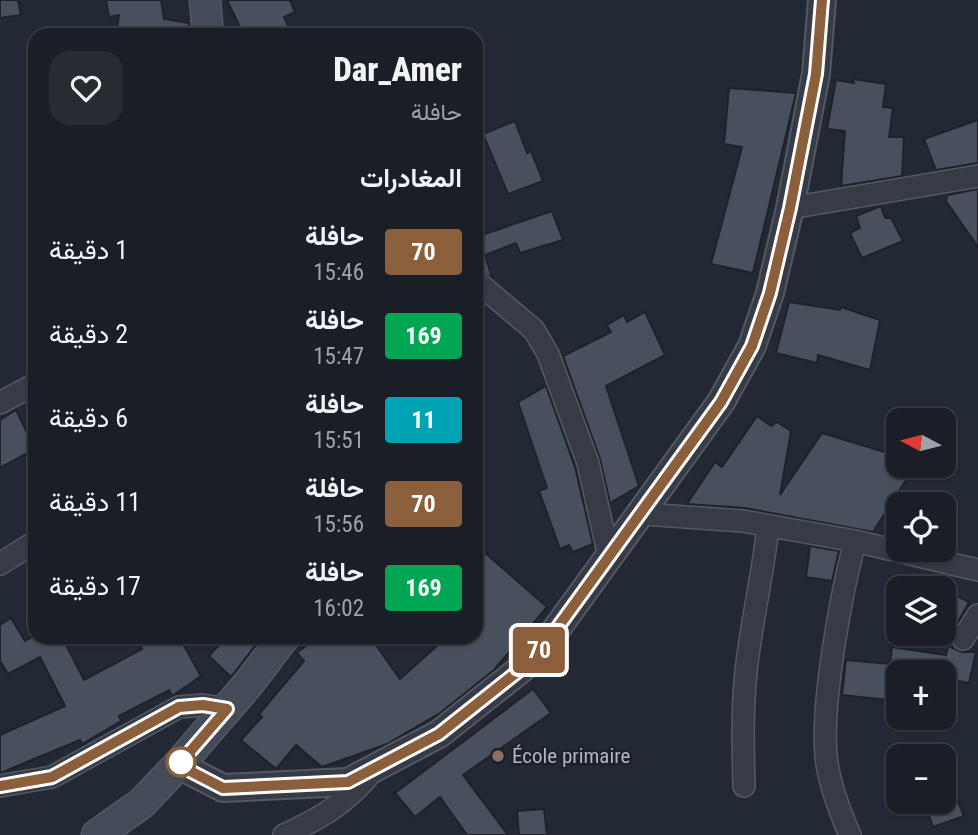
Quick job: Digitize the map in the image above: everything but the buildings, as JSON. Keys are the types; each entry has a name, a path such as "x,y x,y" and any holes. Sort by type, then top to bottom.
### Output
{"main road":[{"path":"205,0 207,28"},
{"path":"97,835 142,803 181,762 278,644"}],"street":[{"path":"181,762 192,772 223,788 348,782 439,734 526,665 550,638 643,514 721,402 752,346 770,293 790,208 816,74 822,0"},
{"path":"790,208 978,176"},
{"path":"483,287 534,330 548,354 588,463 609,557"},
{"path":"0,403 28,388"},
{"path":"643,514 695,516 768,526 855,541 978,570"},
{"path":"744,786 742,724 746,674 752,627 763,580 768,526"},
{"path":"850,835 838,806 827,763 827,724 835,652 855,541"},
{"path":"0,564 28,546"},
{"path":"963,639 978,615"},
{"path":"0,786 52,777 179,707 203,705 227,709"},
{"path":"284,835 324,816 343,803 374,768"}],"bus line":[{"name":"70","path":"0,786 52,777 107,750 179,707 191,705 227,709 181,762 212,784 223,788 238,788 348,782 439,734 526,665 550,638 580,593 643,514 721,402 752,346 770,293 790,208 816,74 822,0"}],"place":[{"name":"École primaire","path":"498,756"}]}
